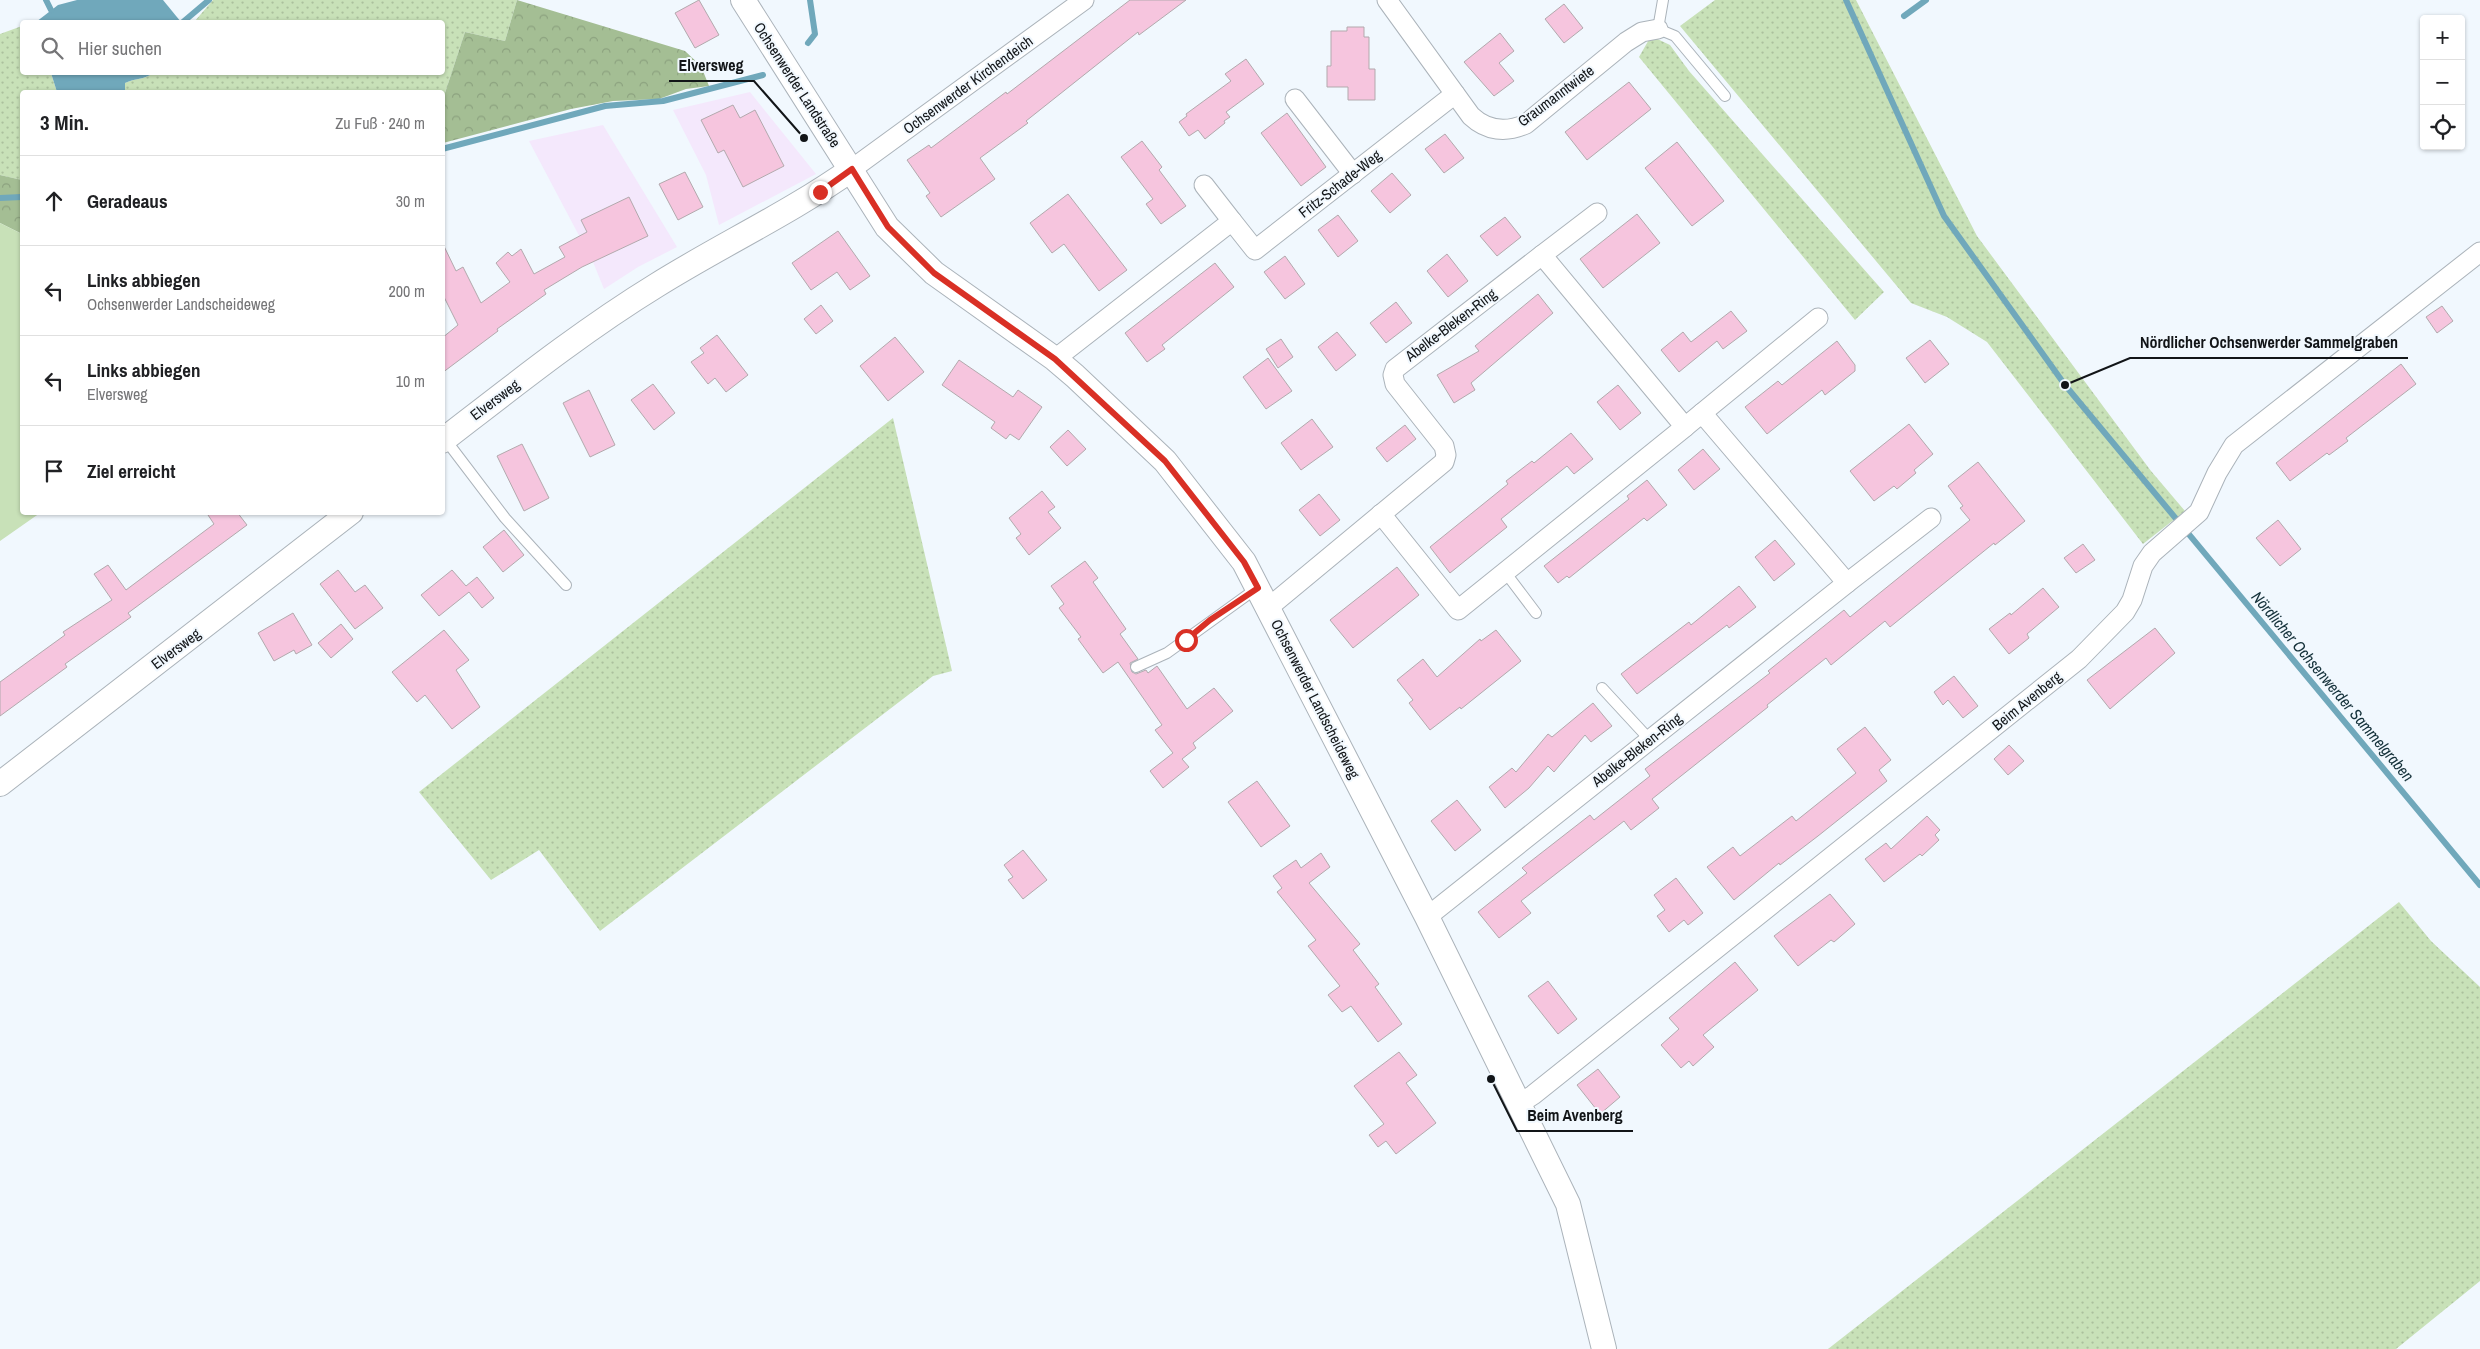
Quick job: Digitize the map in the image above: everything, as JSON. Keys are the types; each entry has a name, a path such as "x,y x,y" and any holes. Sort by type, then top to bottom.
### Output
{"street":[{"name":"Ochsenwerder Landstraße","path":"743,0 852,169"},
{"name":"Ochsenwerder Kirchendeich","path":"852,169 1084,0"},
{"name":"Graumanntwiete","path":"1387,0 1471,116 1485,127 1508,130 1526,124 1626,42 1642,32 1658,30"},
{"name":"Fritz-Schade-Weg","path":"1204,185 1255,250 1455,94"},
{"path":"1295,99 1353,174"},
{"name":"Ochsenwerder Landscheideweg","path":"852,169 888,227 934,273 1055,359 1165,461 1244,562 1427,917 1568,1204 1604,1349"},
{"name":"Elversweg","path":"445,439 612,314 657,285 820,192 852,169"},
{"name":"Abelke-Bleken-Ring","path":"1263,598 1381,514 1444,462 1446,455 1444,446 1395,384 1394,369 1597,213"},
{"path":"1055,359 1232,221"},
{"name":"Beim Avenberg","path":"1519,1104 1533,1095 2079,659 2125,612 2132,600 2143,566 2152,553 2192,519 2205,504 2226,458 2243,436 2480,252"},
{"path":"1542,256 1686,427"},
{"path":"1381,514 1458,610 1686,427 1818,318"},
{"path":"1702,413 1847,584"},
{"name":"Elversweg","path":"0,784 347,515"},
{"name":"Abelke-Bleken-Ring","path":"1427,917 1931,518"}],"lane":[{"path":"1663,0 1658,30 1675,36 1725,96"},
{"path":"445,441 505,518 566,585"},
{"path":"1505,572 1536,613"},
{"path":"1136,667 1167,653 1263,598"},
{"path":"1602,688 1650,740"}],"shaded area":[{"path":"750,92 816,174 719,225 706,175 673,110"},
{"path":"603,125 677,247 638,267 604,289 593,262 529,141"}],"green space":[{"path":"213,0 517,0 505,41 465,32 445,93 445,90 125,90 125,83 150,75 445,75 445,20 196,20"},
{"path":"517,0 685,51 701,66 709,86 686,89 659,99 613,101 571,109 445,142 445,93 465,32 505,41"},
{"path":"1715,0 1856,0 1977,236 2151,471 2185,511 2143,544 1987,342 1947,317 1911,303 1680,26"},
{"path":"20,27 20,75 52,75 56,90 20,90 20,180 0,175 0,34"},
{"path":"1651,36 1670,45 1689,71 1884,292 1855,320 1639,57"},
{"path":"0,175 20,180 20,233 0,223"},
{"path":"0,223 20,233 20,515 37,515 0,541"},
{"path":"893,418 952,671 933,676 600,931 539,850 491,880 419,792"},
{"path":"2399,902 2431,941 2480,987 2480,1281 2396,1349 1828,1349"}],"water":[{"path":"77,0 163,0 179,20 39,20 58,5"},
{"path":"52,75 150,75 125,83 125,90 56,90"}],"building":[{"path":"699,0 719,35 695,48 675,13"},
{"path":"1130,0 1186,0 1139,35 1138,32 1026,121 1028,123 980,158 995,179 941,217 926,196 930,193 907,160 929,145 931,148 1006,92 1007,94"},
{"path":"1564,4 1583,28 1564,43 1545,19"},
{"path":"1347,27 1364,27 1364,37 1369,37 1369,69 1375,69 1375,100 1348,100 1348,87 1327,87 1327,66 1331,66 1331,31 1347,31"},
{"path":"1500,33 1514,51 1499,63 1514,81 1494,96 1464,62"},
{"path":"1246,59 1264,84 1226,112 1230,117 1205,139 1198,130 1189,136 1179,122 1187,116 1186,114 1231,81 1225,74"},
{"path":"1629,82 1651,109 1587,160 1565,132"},
{"path":"733,105 740,118 755,110 784,166 743,187 724,150 718,153 701,120"},
{"path":"1287,113 1326,167 1301,186 1261,133"},
{"path":"1445,134 1464,158 1444,173 1425,149"},
{"path":"1142,141 1162,167 1159,170 1186,206 1161,224 1146,204 1153,199 1121,157"},
{"path":"1677,142 1724,201 1692,226 1645,168"},
{"path":"685,172 703,207 678,220 659,184"},
{"path":"1392,173 1411,195 1390,213 1371,191"},
{"path":"1068,194 1127,270 1099,291 1064,244 1052,253 1030,223"},
{"path":"629,197 648,236 582,267 544,290 546,294 497,329 498,331 445,371 445,336 458,325 445,299 445,248 456,271 463,267 481,303 510,282 496,263 508,252 512,256 521,249 534,274 565,257 559,247 587,232 581,220"},
{"path":"1637,214 1660,243 1603,288 1580,259"},
{"path":"1338,215 1358,241 1338,257 1318,230"},
{"path":"1505,217 1521,237 1497,256 1480,236"},
{"path":"838,231 870,276 850,290 837,272 811,290 792,263"},
{"path":"1447,254 1468,281 1448,297 1427,271"},
{"path":"1285,256 1305,284 1285,299 1264,272"},
{"path":"1215,263 1234,287 1162,345 1165,349 1147,362 1125,333"},
{"path":"1538,294 1553,313 1471,383 1475,390 1454,403 1437,375 1479,351 1475,346"},
{"path":"1396,302 1412,323 1386,343 1370,323"},
{"path":"821,305 833,321 816,334 804,319"},
{"path":"2442,306 2453,321 2437,333 2426,317"},
{"path":"1731,311 1747,331 1723,349 1717,341 1679,372 1661,350 1683,332 1691,342"},
{"path":"1337,332 1356,355 1336,371 1318,347"},
{"path":"717,335 748,375 726,392 715,378 708,384 691,362 704,353 700,348"},
{"path":"895,337 924,372 888,401 860,366"},
{"path":"1281,339 1293,357 1278,368 1266,349"},
{"path":"1930,340 1949,364 1925,383 1906,358"},
{"path":"1837,341 1855,365 1855,371 1825,395 1822,390 1767,434 1745,407 1778,381 1782,385"},
{"path":"1268,358 1292,391 1266,409 1243,377"},
{"path":"959,360 1013,397 1018,390 1042,407 1019,440 1010,434 1006,439 991,428 995,422 942,385"},
{"path":"2401,364 2416,384 2346,438 2348,441 2329,455 2327,453 2290,481 2276,463"},
{"path":"653,384 675,413 654,430 631,400"},
{"path":"1618,385 1641,413 1620,430 1597,402"},
{"path":"589,390 615,445 590,457 563,403"},
{"path":"1312,419 1333,447 1301,470 1281,443"},
{"path":"1909,424 1933,454 1914,470 1916,473 1897,489 1894,486 1874,501 1850,471"},
{"path":"1405,425 1416,439 1387,462 1376,448"},
{"path":"1068,430 1086,449 1067,466 1050,447"},
{"path":"1571,433 1593,459 1574,474 1567,466 1501,519 1507,527 1450,573 1430,547 1508,484 1506,481 1532,461 1534,463"},
{"path":"522,444 549,498 524,511 497,456"},
{"path":"1703,449 1720,469 1694,490 1678,470"},
{"path":"1978,462 2025,521 1995,545 1994,543 1890,627 1885,621 1831,665 1826,658 1767,705 1768,707 1652,799 1659,808 1631,830 1624,821 1521,901 1531,913 1499,938 1478,912 1527,873 1522,868 1590,815 1594,820 1650,776 1645,769 1770,673 1768,671 1844,610 1850,617 1970,520 1960,508 1963,506 1948,486"},
{"path":"1647,480 1667,505 1647,521 1644,518 1569,578 1567,576 1558,583 1544,566 1629,499 1627,496"},
{"path":"1042,491 1055,507 1048,512 1061,528 1029,555 1016,538 1021,534 1009,518"},
{"path":"1319,494 1340,520 1320,536 1299,510"},
{"path":"208,515 239,515 247,525 128,613 131,617 65,664 67,667 0,716 0,682 65,635 63,632 112,600 94,574 108,565 126,590 214,524"},
{"path":"2278,520 2301,549 2280,566 2256,538"},
{"path":"504,530 524,555 503,572 483,547"},
{"path":"1775,540 1795,564 1774,581 1755,557"},
{"path":"2083,544 2095,560 2076,573 2064,558"},
{"path":"1085,561 1098,578 1093,582 1126,629 1120,634 1138,659 1130,663 1132,672 1136,674 1146,670 1148,673 1157,666 1187,709 1214,688 1233,711 1193,743 1196,748 1182,759 1189,767 1163,788 1150,771 1173,753 1155,730 1162,725 1118,662 1103,673 1078,639 1081,637 1059,608 1064,604 1051,586"},
{"path":"1397,567 1419,595 1353,648 1330,620"},
{"path":"338,570 355,592 365,585 383,608 355,629 320,584"},
{"path":"452,570 466,586 477,577 494,598 482,608 469,592 439,616 421,595"},
{"path":"1739,586 1756,607 1729,628 1727,625 1637,694 1621,674 1689,622 1691,625"},
{"path":"2043,588 2059,607 2027,634 2029,638 2009,654 1989,629 2010,613 2011,615"},
{"path":"293,613 312,645 296,654 294,650 274,661 258,633"},
{"path":"341,624 353,639 331,658 318,643"},
{"path":"2155,628 2175,653 2110,709 2087,680"},
{"path":"444,630 469,660 456,670 480,707 452,729 425,695 417,702 392,672"},
{"path":"1496,630 1521,661 1461,709 1460,707 1430,730 1409,703 1413,700 1397,680 1423,659 1437,677 1480,639 1481,641"},
{"path":"1954,676 1978,706 1963,718 1948,700 1943,705 1934,692"},
{"path":"1593,703 1612,726 1591,742 1585,735 1554,772 1548,766 1529,788 1505,808 1489,787 1512,768 1516,772 1548,734 1552,737"},
{"path":"1865,727 1891,760 1879,770 1887,781 1780,865 1779,863 1734,900 1707,867 1733,847 1740,856 1792,816 1796,821 1856,773 1837,749"},
{"path":"2009,745 2024,761 2008,775 1994,759"},
{"path":"1257,781 1290,826 1261,847 1228,802"},
{"path":"1457,800 1481,830 1455,851 1431,821"},
{"path":"1927,816 1940,830 1935,835 1939,840 1922,856 1920,854 1884,882 1865,859 1886,843 1891,849"},
{"path":"1023,850 1047,880 1023,899 1008,880 1013,877 1004,865"},
{"path":"1321,853 1330,867 1309,883 1360,944 1353,950 1379,984 1375,987 1402,1024 1378,1042 1351,1006 1342,1012 1328,995 1340,986 1308,946 1316,940 1277,892 1282,888 1273,876 1296,860 1301,868"},
{"path":"1676,878 1703,913 1688,925 1684,920 1669,932 1657,916 1665,910 1654,895"},
{"path":"1830,894 1855,924 1834,942 1831,940 1798,966 1774,936"},
{"path":"1735,962 1758,990 1703,1035 1714,1047 1693,1066 1689,1061 1681,1068 1661,1045 1679,1029 1669,1018"},
{"path":"1548,981 1577,1019 1558,1034 1528,996"},
{"path":"1399,1052 1417,1075 1406,1083 1436,1123 1396,1154 1386,1141 1378,1147 1369,1135 1384,1124 1354,1086"},
{"path":"1598,1069 1620,1097 1600,1114 1577,1085"}],"waterway":[{"path":"46,0 51,10"},
{"path":"185,20 209,0"},
{"path":"808,43 815,34 810,0"},
{"name":"Nördlicher Ochsenwerder Sammelgraben","path":"1846,0 1944,216 2065,385 2480,885"},
{"path":"1904,16 1926,0"},
{"path":"445,148 605,106 663,101 763,75"},
{"path":"0,198 20,197"}],"place":[{"name":"Elversweg","path":"804,138"},
{"name":"Nördlicher Ochsenwerder Sammelgraben","path":"2065,385"},
{"name":"Beim Avenberg","path":"1491,1079"}],"route":[{"path":"820,192 852,169 888,227 934,273 1055,359 1165,461 1244,562 1258,588 1210,620 1186,640"}]}
